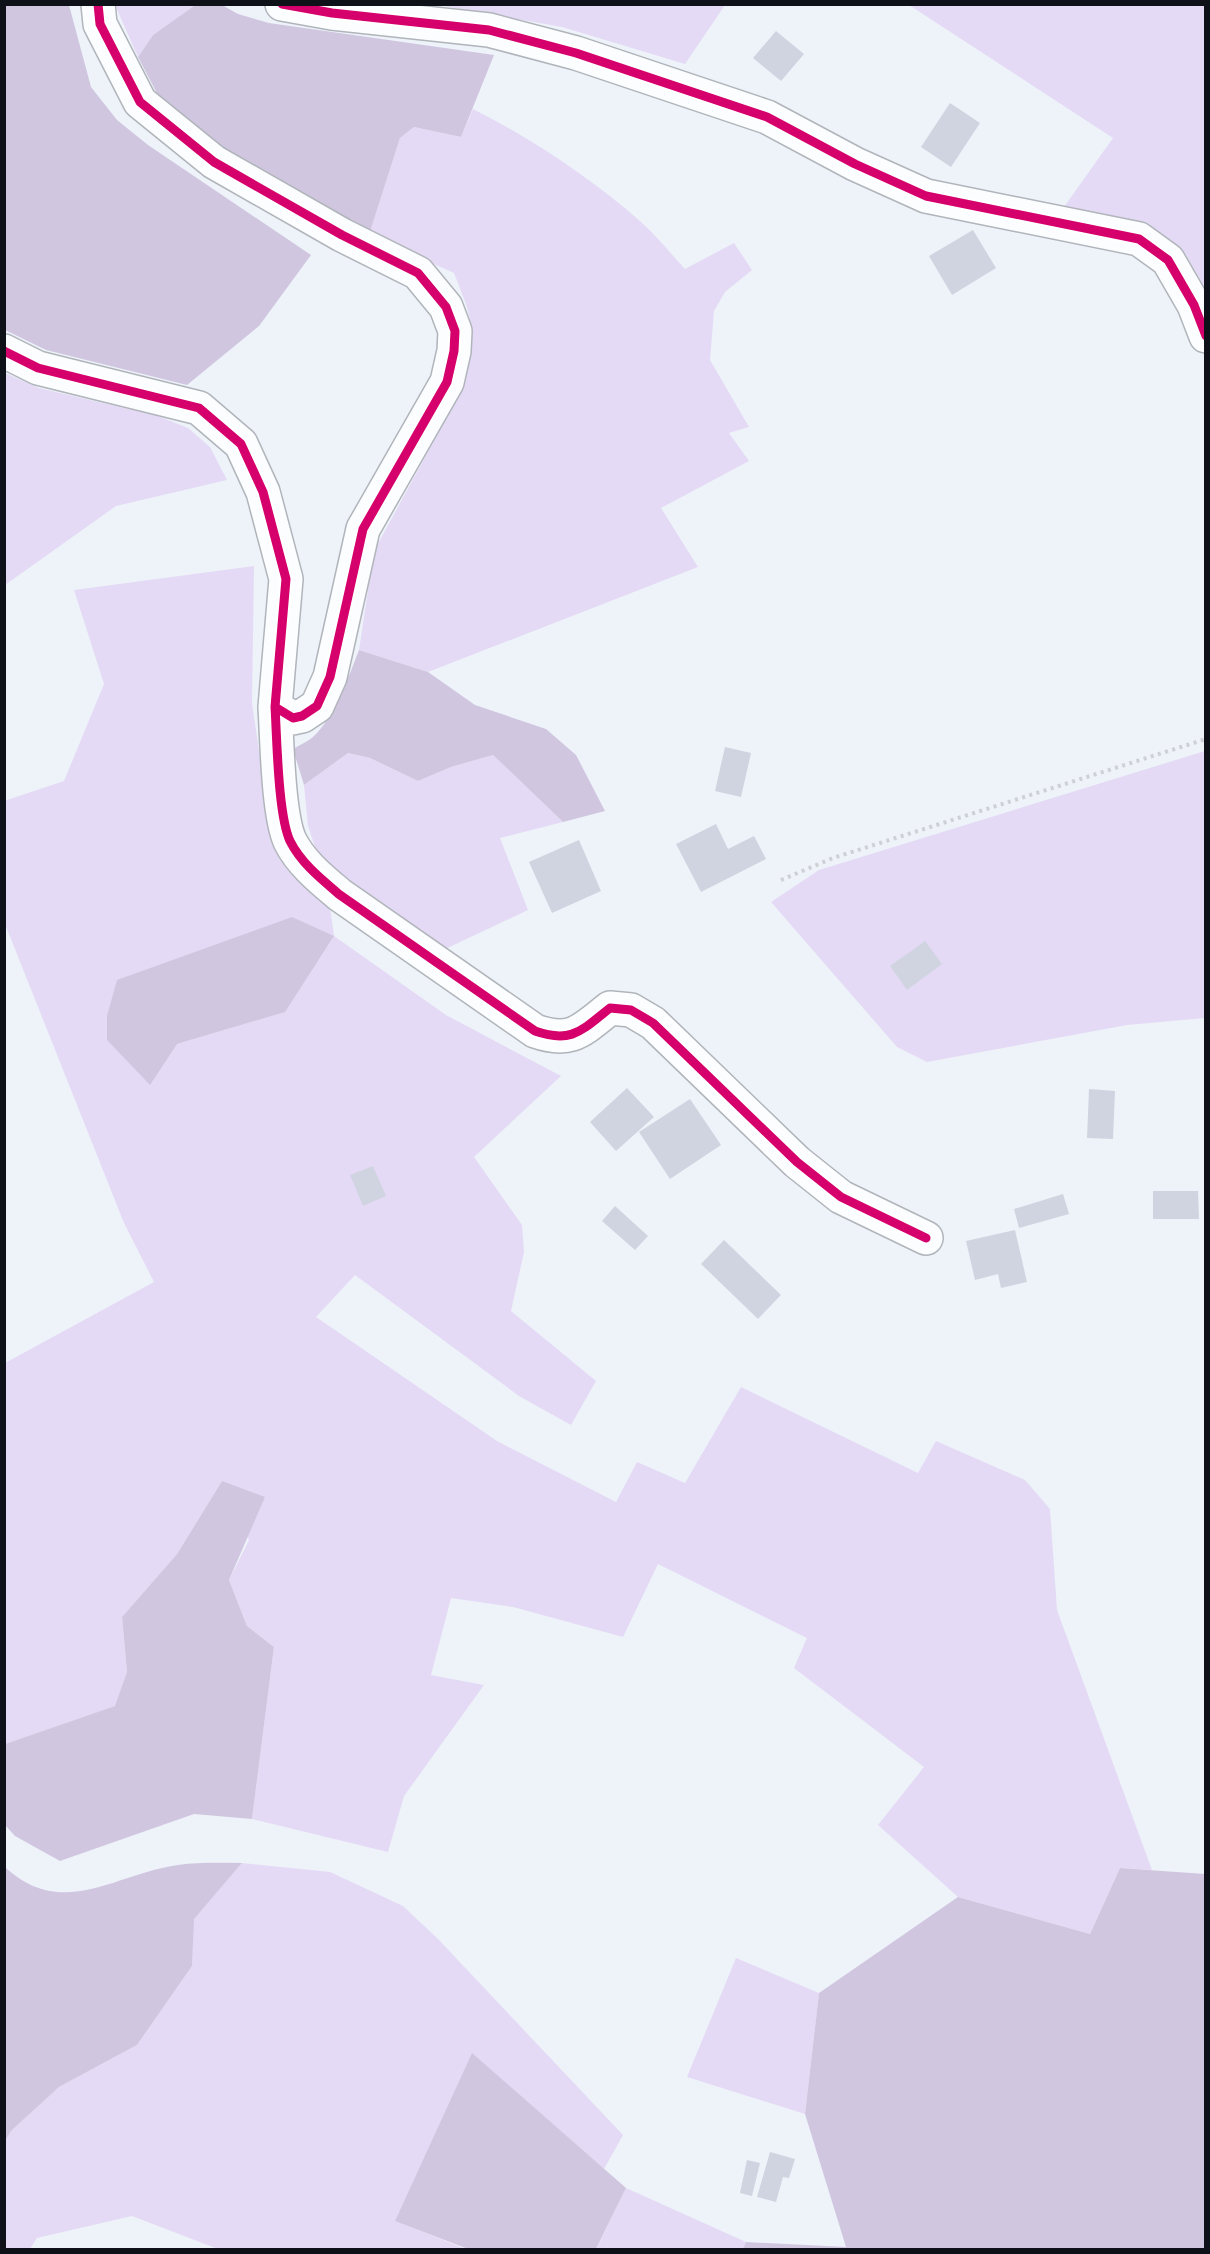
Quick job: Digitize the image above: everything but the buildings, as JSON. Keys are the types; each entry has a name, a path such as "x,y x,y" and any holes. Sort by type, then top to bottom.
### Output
{"street":[{"path":"98,4 100,24 140,102 214,162 342,235 418,273 446,307 455,331 454,351 447,382 363,529 330,677 317,706 302,716 293,718 275,707"},
{"path":"282,4 333,13 489,30 565,50 767,117 855,164 926,196 1139,239 1168,260 1194,305 1206,336"},
{"path":"4,351 38,368 199,408 241,444 263,492 286,579 275,707 282,802 290,840 311,871 340,895 536,1030 552,1037 575,1035 610,1008 631,1010 646,1019 797,1162 842,1197 926,1238"}],"path":[{"path":"781,880 833,858 1206,739"}],"shaded area":[{"path":"197,4 222,5 238,14 269,23 494,55 461,137 414,127 400,138 369,235 201,136 162,103 138,57 153,35"},
{"path":"4,5 69,5 91,87 117,120 148,145 311,255 259,326 187,385 46,350 5,330"},
{"path":"115,5 197,5 153,35 138,57"},
{"path":"438,5 725,5 685,64 562,27"},
{"path":"909,5 1205,5 1205,288 1184,252 1161,235 1059,214 1113,138"},
{"path":"473,109 539,146 602,190 647,227 685,269 734,243 752,270 725,292 714,311 710,360 749,427 729,433 749,461 661,508 698,567 428,672 359,650 374,551 461,391 473,331 454,273 369,235 400,138 414,127 461,137"},
{"path":"5,373 39,388 158,416 188,428 210,447 227,480 116,506 5,585"},
{"path":"254,566 252,703 272,841 330,907 334,936 446,1015 561,1076 474,1157 522,1225 524,1252 511,1311 596,1381 571,1425 519,1396 355,1275 316,1317 497,1441 616,1502 637,1462 685,1483 741,1387 918,1473 936,1441 1025,1480 1050,1509 1057,1610 1152,1870 1120,1868 1090,1934 958,1897 878,1825 924,1767 794,1668 807,1638 658,1564 623,1637 513,1607 451,1598 431,1675 484,1685 404,1796 388,1852 252,1819 274,1647 247,1626 229,1580 249,1540 222,1481 177,1554 122,1617 127,1672 116,1706 5,1744 5,1363 154,1282 124,1223 5,924 4,801 64,781 104,684 74,590","holes":["334,936 284,1012 177,1044"]},
{"path":"359,650 428,672 475,705 546,729 576,755 605,811 563,822 493,755 451,767 418,781 370,758 348,753 304,785 293,749 313,737 328,719"},
{"path":"1205,751 1205,1018 1127,1025 927,1062 897,1047 771,902 819,870"},
{"path":"348,753 370,758 418,781 451,767 493,755 563,822 500,838 528,910 441,951 369,907 318,856 308,826 304,785"},
{"path":"292,917 334,936 285,1012 177,1044 150,1085 107,1040 107,1016 117,980"},
{"path":"222,1481 265,1497 229,1580 247,1626 274,1647 252,1819 194,1814 60,1861 15,1836 5,1825 5,1744 115,1706 127,1672 122,1617 177,1554"},
{"path":"242,1863 330,1872 403,1906 438,1939 623,2135 604,2169 472,2054 396,2221 468,2250 218,2249 132,2216 37,2238 30,2249 5,2249 4,2141 11,2131 59,2087 137,2045 192,1966 193,1919"},
{"path":"242,1863 194,1919 192,1966 137,2045 59,2087 11,2131 5,2141 5,1867 27,1883 48,1891 69,1892 90,1889 178,1865"},
{"path":"1120,1868 1205,1874 1205,2249 743,2249 746,2242 846,2247 805,2114 819,1993 958,1897 1090,1934"},
{"path":"736,1958 819,1993 805,2114 687,2077"},
{"path":"472,2053 626,2188 596,2249 468,2249 395,2221"},
{"path":"626,2188 746,2242 743,2250 596,2250"}],"cycle path":[{"path":"4,351 38,368 199,408 241,444 263,492 286,579 275,707 293,718 302,716 317,706 330,677 363,529 447,382 454,351 455,331 446,307 418,273 342,235 214,162 140,102 100,24 98,4"},
{"path":"282,4 332,13 489,30 576,53 767,117 855,164 926,196 1139,239 1168,260 1194,305 1206,336"},
{"path":"275,707 283,814 290,841 306,864 340,895 535,1031 548,1035 568,1035 584,1028 610,1008 631,1010 653,1023 797,1162 841,1197 926,1238"}]}
